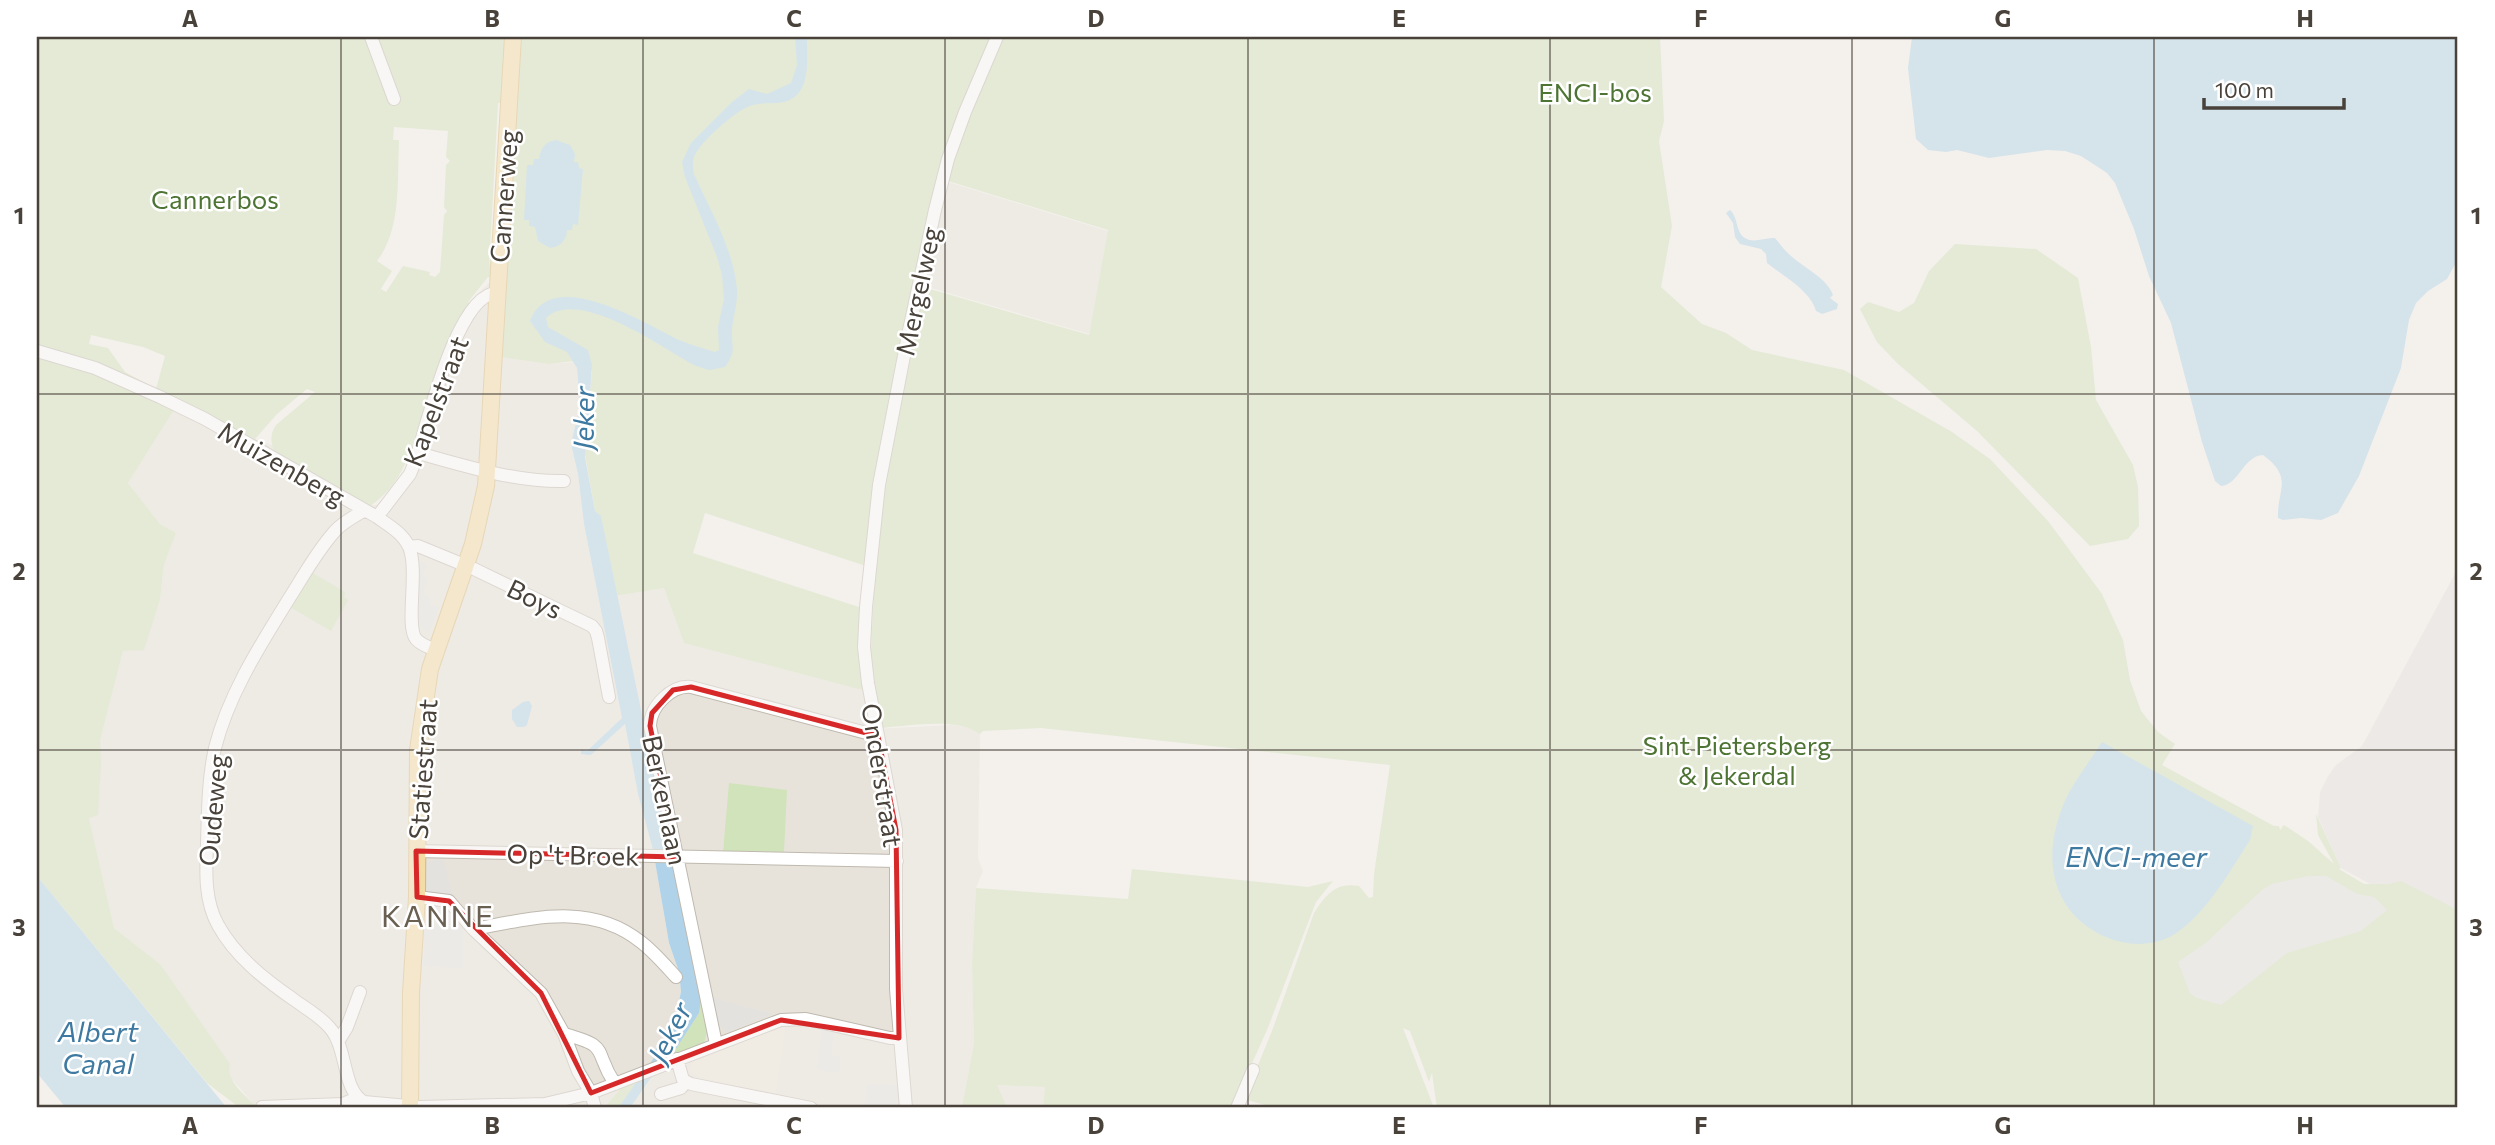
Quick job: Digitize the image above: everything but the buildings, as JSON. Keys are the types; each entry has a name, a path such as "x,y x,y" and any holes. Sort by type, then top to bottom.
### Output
{"main road":[{"name":"Cannerweg","path":"494,354 513,37"},
{"name":"Statiestraat","path":"410,1108 411,993 417,897 418,750 427,682 435,650 466,566 482,508 488,472 494,354"}],"street":[{"path":"371,37 394,99"},
{"name":"Mergelweg","path":"872,555 879,485 888,434 935,210 948,159 965,111 997,37"},
{"name":"Kapelstraat","path":"371,513 410,474 436,389 453,345 478,302 488,294 497,293"},
{"name":"Muizenberg","path":"37,351 107,373 172,402 371,513 398,532 409,547"},
{"path":"418,453 488,472 538,481 564,481"},
{"name":"Oudeweg","path":"357,1098 338,1040 323,1021 252,968 218,926 208,898 206,878 210,777 215,749 230,705 266,637 307,570 336,530 371,513"},
{"name":"Boys","path":"409,547 418,546 466,566 592,626 596,631 609,697"},
{"path":"409,547 414,576 412,633 420,643 435,650"},
{"name":"Onderstraat","path":"872,555 864,647 891,798 897,861 896,989 906,1108"},
{"name":"Berkenlaan","path":"716,1044 675,857 650,726 652,713 673,690 678,687 691,687 878,736"},
{"name":"Op 't Broek","path":"416,851 897,861"},
{"path":"417,897 449,901 473,929 541,993 564,1034 578,1071 591,1093 595,1108"},
{"path":"473,929 552,915 573,915 610,925 639,940 676,977"},
{"path":"338,1040 347,1027 360,992"},
{"path":"262,1107 343,1104 357,1098 365,1102 410,1108 545,1104 591,1093 769,1023 795,1018 900,1038"},
{"path":"564,1034 591,1041 600,1048 608,1073 615,1084"},
{"path":"677,1059 686,1082 751,1098 811,1108"},
{"path":"1237,1108 1253,1070"},
{"path":"661,1094 674,1091 686,1082"}],"highlighted area":[{"path":"691,687 878,736 896,830 899,1038 781,1020 591,1093 541,993 449,901 417,897 416,851 678,857 650,726 652,713 673,690"}],"shaded area":[{"path":"948,182 1108,231 1089,334 924,286"},
{"path":"493,279 500,357 549,364 575,362 577,368 580,405 571,444 622,718 587,751 591,755 625,724 638,794 653,850 669,943 679,972 681,992 674,1022 654,1052 657,1055 637,1083 621,1088 604,1108 257,1108 231,1078 228,1069 160,964 114,928 89,818 100,785 100,741 123,651 144,649 160,600 164,565 176,533 160,524 128,483 174,410 203,412 272,445 371,505 377,505 405,472 465,314 476,296"},
{"path":"419,561 427,564 423,576 428,579 423,595 430,597 429,604 439,607 429,633 418,626"},
{"path":"2458,568 2458,910 2447,905 2412,907 2341,868 2318,817 2320,792 2336,765 2362,746"},
{"path":"664,588 684,643 865,689 873,729 951,725 973,728 980,734 978,858 983,871 976,888 972,964 974,1043 962,1108 630,1108 666,1058 672,1055 690,949 615,596","holes":["725,832 784,852 723,851"]},
{"path":"442,858 463,930 463,969 424,966 426,862"},
{"path":"2308,876 2326,876 2357,894 2374,897 2387,910 2361,931 2287,953 2221,1005 2197,998 2190,993 2178,962 2206,943 2262,890 2272,884"},
{"path":"713,998 773,1014 727,1032 718,1024"},
{"path":"786,1025 775,1098 689,1072 692,1060 772,1027"},
{"path":"822,1027 835,1029 831,1055 840,1057 839,1073 817,1070"},
{"path":"867,1084 899,1085 898,1108 864,1108"},
{"path":"996,1085 1045,1087 1043,1108 1007,1108"}],"green space":[{"name":"Sint Pietersberg & Jekerdal","path":"37,37 1660,37 1664,121 1659,141 1672,226 1661,287 1702,324 1726,333 1752,350 1844,370 1952,432 1990,459 2048,521 2102,594 2123,640 2130,680 2141,711 2158,732 2175,744 2162,765 2274,826 2279,826 2280,830 2284,825 2308,841 2334,864 2318,835 2316,814 2341,868 2339,869 2364,884 2401,881 2458,910 2458,1108 1437,1108 1432,1073 1429,1082 1410,1031 1403,1028 1434,1108 1276,1108 1244,1099 1272,1031 1314,913 1327,895 1344,886 1359,886 1369,898 1373,897 1390,765 1041,728 983,731 980,734 971,729 946,724 880,728 870,671 875,569 705,513 693,553 862,608 865,689 684,643 664,588 615,596 601,517 595,511 584,449 592,424 592,370 574,361 549,364 500,357 503,281 488,277 468,302 472,305 429,397 402,471 383,495 369,507 275,454 272,432 276,425 315,392 307,389 277,414 255,439 203,412 174,410 128,483 160,524 176,533 164,565 160,600 144,650 123,651 100,741 98,815 89,818 114,928 160,964 230,1064 229,1070 234,1082 258,1108 240,1108 207,1083 37,876","holes":["498,103 501,103 493,243 489,267","394,127 448,131 446,157 450,161 446,165 444,207 447,211 444,215 440,272 435,277 429,275 430,272 403,266 386,292 381,289 374,300 392,271 377,261 391,234 397,203 399,140 393,140","948,181 1108,230 1089,335 923,287 933,255","91,335 143,347 165,356 156,389 125,372 108,348 89,344"]},
{"path":"1955,244 2036,249 2078,278 2091,347 2096,400 2133,465 2138,487 2139,526 2128,539 2090,546 1977,431 1898,364 1877,342 1860,309 1868,302 1899,312 1914,303 1929,271"},
{"path":"311,572 345,592 344,597 348,600 331,631 290,607"},
{"path":"729,783 787,790 784,852 723,851"},
{"path":"1132,869 1308,887 1333,881 1316,902 1267,1030 1232,1108 1043,1108 1045,1087 997,1085 1007,1108 962,1108 974,1043 972,964 976,888 1128,899"},
{"path":"701,1001 708,1029 704,1043 672,1055 699,1013"},
{"path":"637,1083 618,1108 604,1108 621,1088"}],"water":[{"name":"Jeker","path":"795,37 807,37 806,75 797,95 780,103 756,104 743,109 710,136 693,159 694,174 720,230 735,275 737,296 732,327 733,351 725,367 709,370 696,366 644,335 600,315 579,310 561,310 546,318 548,327 588,350 592,365 592,424 586,438 585,457 595,511 601,516 701,1001 699,1013 672,1055 665,1058 630,1108 618,1108 656,1055 653,1053 674,1022 681,992 679,972 669,943 653,850 638,794 625,724 591,755 581,754 581,749 587,751 622,718 571,444 580,405 577,368 567,352 545,342 530,321 541,305 558,298 578,298 623,312 684,342 715,352 719,350 718,327 724,299 722,275 685,177 682,162 691,143 749,89 767,94 791,83 797,65"},
{"path":"1912,37 2458,37 2458,259 2447,279 2428,291 2416,303 2409,320 2401,368 2359,476 2338,513 2321,520 2278,518 2281,477 2273,463 2263,455 2251,460 2227,484 2221,486 2215,481 2171,323 2149,276 2115,183 2107,173 2081,156 2065,151 2047,150 1989,158 1957,150 1928,150 1916,139 1908,68"},
{"path":"556,140 570,145 575,154 574,162 578,162 579,168 583,169 578,225 573,224 572,230 567,230 562,242 550,248 538,241 535,227 529,226 529,220 524,220 527,165 533,165 534,159 539,159 544,146"},
{"path":"1730,210 1743,237 1753,240 1775,238 1791,256 1821,279 1833,295 1830,298 1838,304 1837,309 1822,314 1816,311 1813,303 1796,284 1767,263 1766,254 1761,249 1740,244 1735,237 1733,223 1726,213"},
{"path":"529,701 532,706 527,725 517,727 512,719 512,710"},
{"name":"ENCI-meer","path":"2102,742 2253,826 2250,840 2206,905 2185,927 2157,942 2122,942 2088,927 2074,915 2063,900 2057,885 2053,867 2055,830 2064,802"},
{"name":"Albert Canal","path":"37,876 227,1108 66,1108 37,1073"}],"district":[{"name":"KANNE","path":"438,914"}],"park label":[{"name":"ENCI-bos","path":"1595,91"},
{"name":"Cannerbos","path":"215,198"}]}
